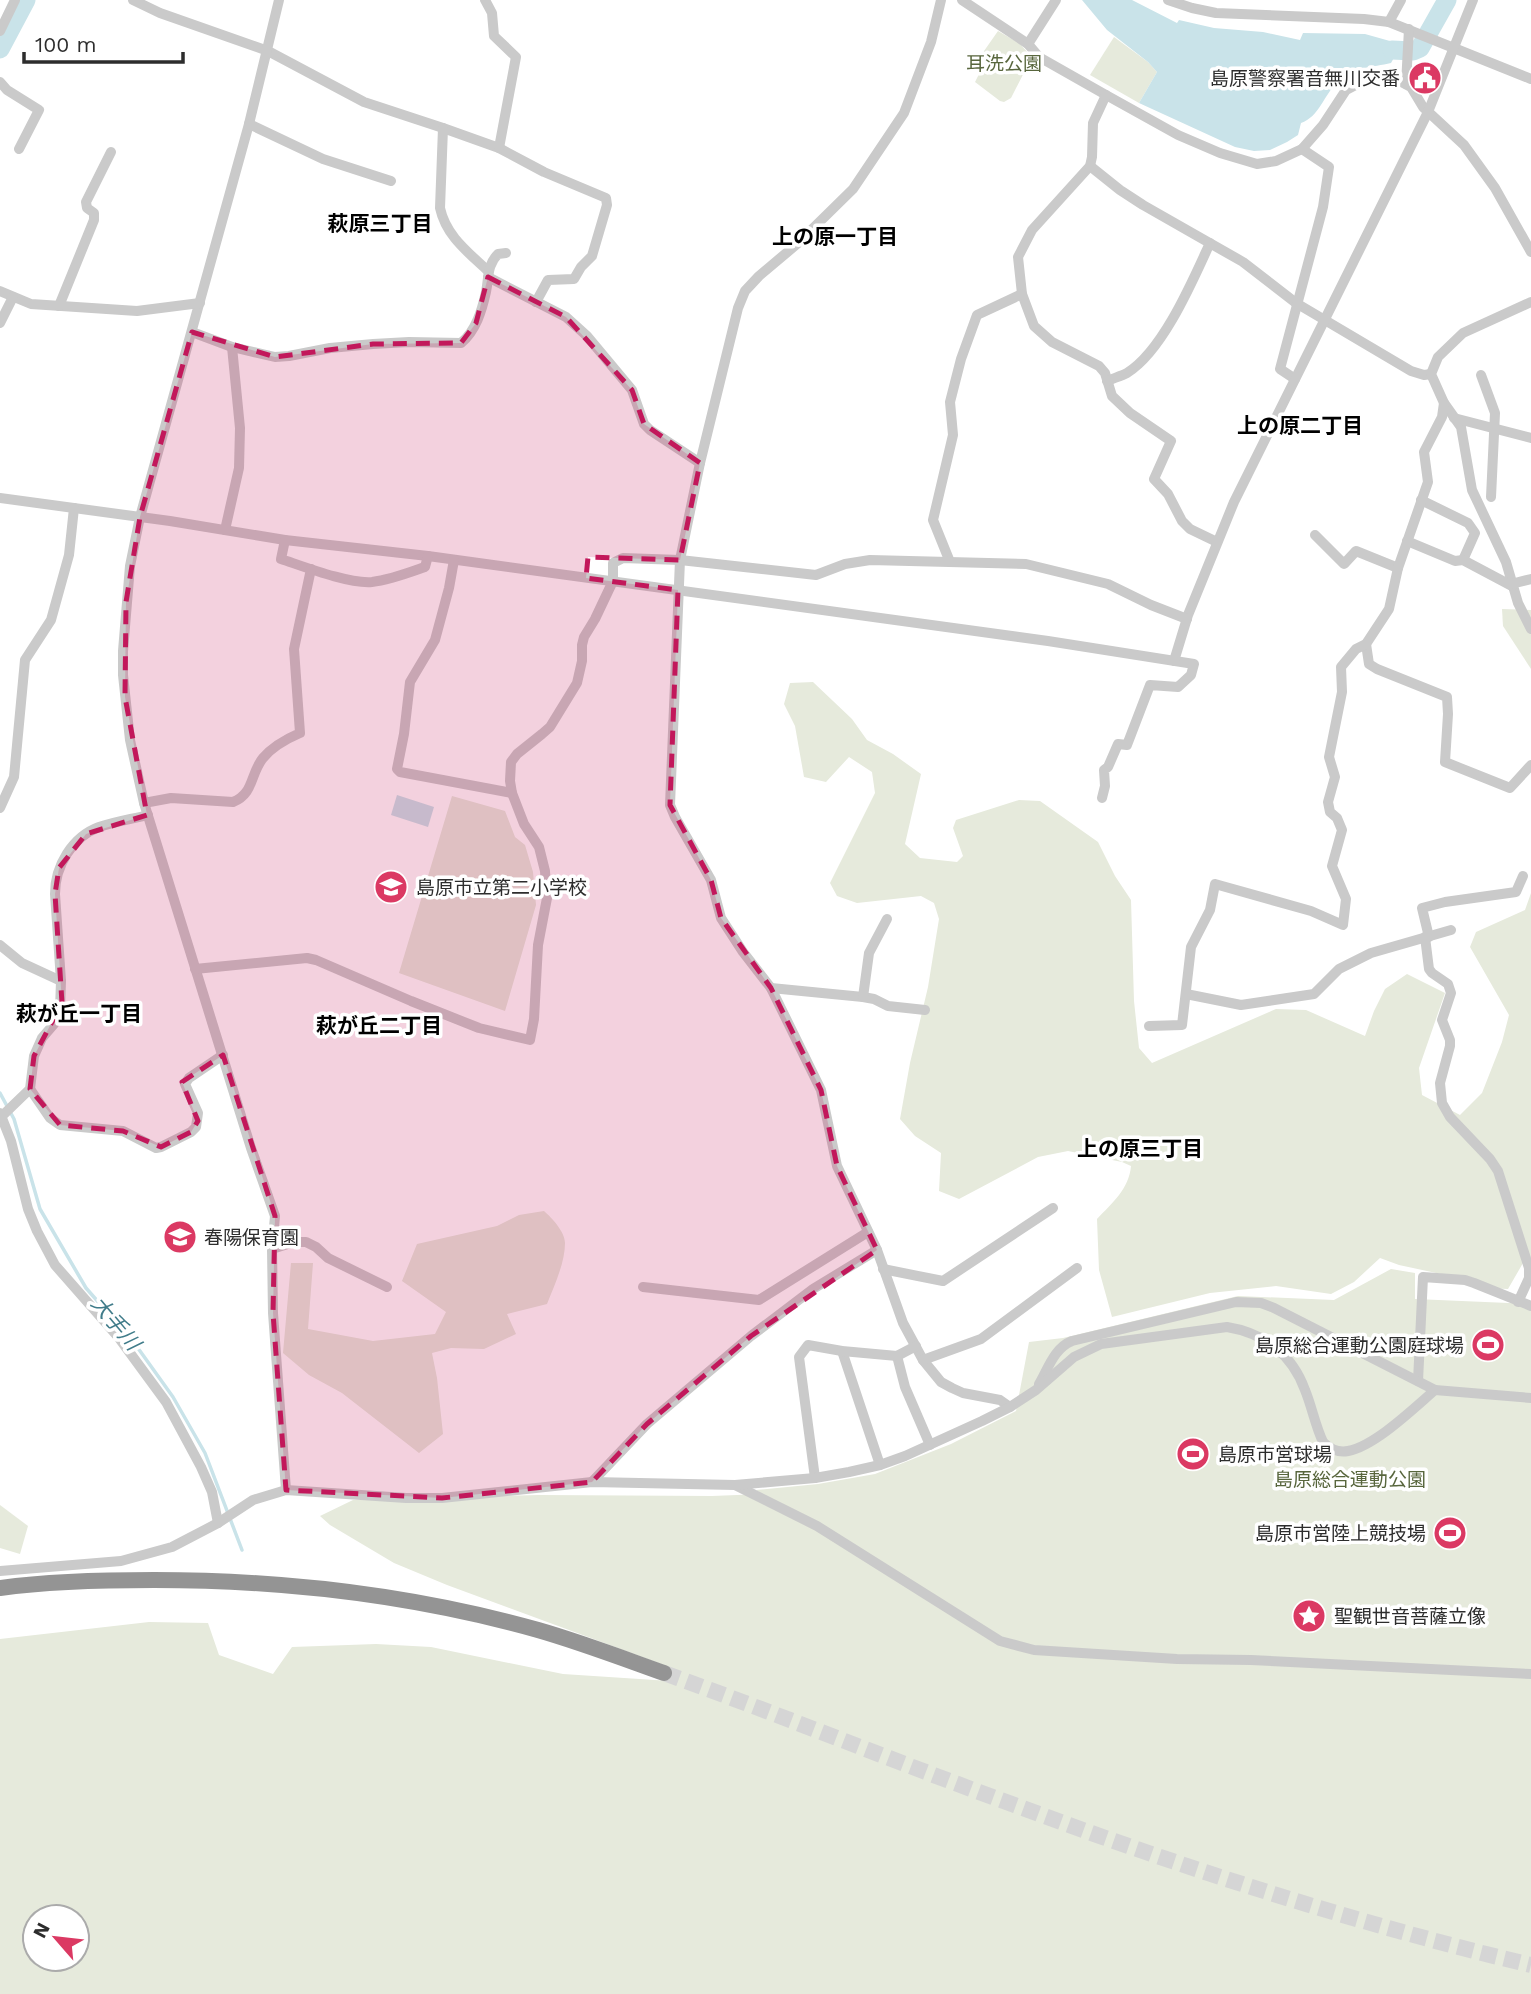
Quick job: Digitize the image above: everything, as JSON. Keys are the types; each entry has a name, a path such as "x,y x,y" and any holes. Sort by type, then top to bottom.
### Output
{"highway":[{"path":"0,1588 97,1580 189,1580 277,1584 384,1596 539,1630 664,1673"}],"street":[{"path":"0,31 15,0"},
{"path":"133,0 160,13 268,51 364,102 499,148 544,172 607,200 590,259 574,279 548,280 536,302"},
{"path":"279,0 249,124 140,517 130,566 123,663 130,740 144,803 251,1148 275,1216 272,1249 273,1313 286,1490"},
{"path":"485,0 492,13 494,36 516,57 499,148"},
{"path":"942,0 904,113 853,189 760,276 746,292 738,307 700,463 680,560 670,805 711,880 721,918 743,953 771,988 821,1090 837,1166 877,1251 903,1323 923,1360 941,1381 952,1388 963,1393 1000,1400 1010,1407"},
{"path":"962,0 1028,44 1039,57 1106,95 1178,135 1220,153 1257,164 1276,161 1302,149 1323,125 1346,90 1363,81 1396,79 1411,87 1423,107 1464,145 1494,188 1531,252"},
{"path":"1028,44 1056,0"},
{"path":"1168,0 1192,9 1216,13 1389,22 1531,79"},
{"path":"1386,0 1398,3 1389,22"},
{"path":"1174,661 1187,619 1234,502 1428,112 1473,0"},
{"path":"1406,84 1408,44 1413,31"},
{"path":"0,82 7,90 39,110 19,149"},
{"path":"1106,95 1093,123 1090,166 1032,230 1018,257 1022,294 1034,326 1052,342 1099,366 1105,373 1112,396 1171,441 1154,479 1168,494 1182,521 1190,530 1217,542"},
{"path":"249,124 323,159 391,181"},
{"path":"443,128 440,208 452,236 488,274 566,317 587,336 632,390 644,424 700,463"},
{"path":"1295,379 1280,369 1323,206 1329,167 1302,149"},
{"path":"59,306 94,220 94,213 87,208 86,202 111,152"},
{"path":"1090,166 1120,190 1244,262 1296,303 1411,371 1431,374"},
{"path":"1107,381 1128,372 1147,355 1161,337 1210,243"},
{"path":"192,332 275,357 373,344 461,343 476,323 486,293 488,274 498,254 506,253"},
{"path":"0,291 32,304 137,312 200,303"},
{"path":"950,562 933,520 953,436 950,402 961,359 977,315 1022,294"},
{"path":"0,323 13,297"},
{"path":"1531,302 1463,332 1438,357 1431,374 1444,403 1461,428 1472,490 1506,562 1512,585 1531,629"},
{"path":"225,530 239,468 240,428 232,346"},
{"path":"1481,375 1495,413 1491,497"},
{"path":"1149,1026 1182,1025 1191,947 1210,910 1215,884 1311,911 1343,925 1346,899 1332,866 1342,830 1337,818 1330,812 1328,802 1335,777 1329,757 1342,692 1341,667 1356,649 1366,644 1389,609 1406,541 1428,481 1424,452 1442,417 1444,403"},
{"path":"1454,418 1531,438"},
{"path":"0,498 170,520 285,540 428,556 678,590 1194,664 1191,675 1178,687 1150,685 1127,746 1118,744 1104,770 1105,786 1102,798"},
{"path":"1421,500 1468,523 1475,533 1463,560"},
{"path":"0,808 14,777 25,660 51,620 69,555 74,508"},
{"path":"1315,535 1344,564 1356,551 1398,568"},
{"path":"285,540 281,559 354,580 383,580 425,567 428,556"},
{"path":"1406,541 1455,561 1463,560 1512,585 1531,579"},
{"path":"195,969 307,958 479,1028 530,1041 534,1020 538,945 547,898 545,871 539,847 524,824 512,793 511,762 550,727 577,683 584,637 596,619 613,582 613,563 623,558 680,560 816,575 870,560 1026,564 1108,584 1187,619"},
{"path":"454,560 435,640 410,682 397,769 400,772 512,793"},
{"path":"144,803 171,798 233,802 242,799 264,757 285,740 300,733 294,649 311,569"},
{"path":"1366,644 1369,664 1447,697 1444,762 1510,788 1531,765"},
{"path":"148,815 98,828 86,834 75,843 59,868 55,894 61,981 60,1010 34,1056 30,1089 4,1113 28,1209 55,1265 119,1338 166,1402 212,1492 221,1521"},
{"path":"1518,1302 1529,1278 1529,1268 1498,1171 1450,1117 1442,1102 1440,1083 1450,1040 1442,1020 1451,993 1448,984 1429,969 1422,908 1516,892 1523,876"},
{"path":"863,997 869,953 887,919"},
{"path":"1185,994 1241,1005 1314,994 1339,969 1371,953 1451,930"},
{"path":"0,945 22,963 61,981"},
{"path":"771,988 863,997 888,1006 925,1010"},
{"path":"30,1089 50,1118 60,1125 123,1131 150,1146 161,1147 196,1127 198,1113 185,1084 189,1077 223,1055"},
{"path":"883,1269 943,1281 1053,1208"},
{"path":"643,1287 759,1300 868,1231"},
{"path":"272,1249 295,1242 306,1242 328,1258 387,1287"},
{"path":"592,1482 647,1424 751,1336 813,1289 877,1251"},
{"path":"923,1360 981,1339 1077,1268"},
{"path":"1418,1381 1423,1277 1465,1280 1531,1307"},
{"path":"1036,1390 1057,1352 1066,1343 1236,1302 1261,1303 1274,1308 1435,1390 1531,1398"},
{"path":"0,1571 121,1561 172,1547 221,1521 253,1500 286,1490 442,1498 592,1482 735,1485 815,1478 880,1465 930,1445 1010,1407 1036,1390 1073,1357 1101,1344 1227,1327 1259,1336 1284,1356 1305,1387 1323,1442 1339,1452 1349,1451 1370,1442 1435,1390"},
{"path":"815,1478 799,1357 808,1345 897,1356 916,1346"},
{"path":"842,1351 880,1465"},
{"path":"897,1356 905,1387 930,1445"},
{"path":"735,1485 817,1526 1000,1641 1034,1650 1531,1674"}],"highlighted area":[{"path":"488,277 566,317 632,390 644,424 700,463 680,560 588,557 586,578 678,590 670,805 711,880 721,918 771,988 821,1090 837,1166 877,1250 751,1336 647,1424 592,1482 442,1498 286,1490 273,1313 275,1216 223,1055 182,1082 198,1121 191,1132 161,1147 123,1131 60,1125 30,1089 34,1056 62,1003 55,894 59,868 86,834 147,815 125,697 126,602 140,517 192,332 275,357 373,344 461,343 476,323"}],"green space":[{"name":"耳洗公園","path":"998,31 1019,43 1032,57 1011,98 1004,102 975,82 981,70 984,51"},
{"path":"1114,37 1157,72 1139,103 1090,75"},
{"path":"1502,609 1531,610 1531,669 1503,626"},
{"path":"813,682 852,719 867,740 921,774 905,844 920,858 957,862 963,856 953,828 956,820 1019,800 1040,801 1098,842 1131,900 1134,1001 1139,1048 1152,1063 1276,1009 1306,1010 1365,1036 1385,989 1407,974 1445,993 1419,1068 1422,1095 1460,1115 1482,1093 1502,1042 1509,1015 1470,947 1476,932 1525,910 1531,893 1531,1257 1523,1263 1508,1289 1484,1288 1380,1258 1354,1282 1331,1294 1276,1286 1210,1293 1112,1317 1099,1270 1097,1219 1123,1189 1131,1166 1068,1151 1038,1157 959,1199 939,1191 941,1153 915,1136 900,1119 928,987 939,919 934,903 921,896 857,903 837,896 830,883 875,793 872,772 849,757 826,782 804,777 795,726 784,704 790,683"},
{"path":"452,796 505,811 515,837 525,845 533,872 536,905 505,1011 399,973"},
{"path":"544,1211 560,1230 565,1243 561,1266 547,1304 507,1314 516,1334 484,1349 451,1348 432,1353 443,1434 419,1453 342,1393 309,1375 283,1353 291,1263 313,1263 308,1329 373,1341 435,1334 446,1312 402,1281 417,1244 497,1226 519,1215"},
{"name":"島原総合運動公園","path":"1391,1269 1415,1273 1415,1299 1531,1304 1531,1994 0,1994 0,1639 149,1622 208,1623 219,1655 273,1674 292,1647 376,1644 431,1647 563,1674 670,1681 664,1665 394,1563 330,1525 320,1516 353,1500 539,1495 762,1494 756,1490 818,1484 875,1474 951,1444 1016,1411 1029,1342 1063,1338 1238,1296 1334,1300"},
{"path":"0,1505 28,1526 20,1554 0,1548"}],"water":[{"path":"1082,0 1132,0 1177,23 1179,20 1214,28 1263,32 1300,40 1303,33 1365,34 1397,43 1395,56 1391,63 1350,73 1338,81 1317,111 1301,123 1298,135 1270,150 1254,151 1235,147 1139,103 1157,72 1107,30"},
{"path":"397,795 434,807 428,827 391,815"}],"waterway":[{"name":"大手川","path":"0,49 26,0"},
{"path":"1392,50 1413,51 1420,48 1447,0"},
{"name":"大手川","path":"0,1093 14,1119 40,1209 86,1288 135,1344 173,1397 205,1453 242,1550"}],"tunnel":[{"path":"664,1673 975,1791 1146,1852 1337,1913 1531,1965"}],"place":[{"name":"島原警察署音無川交番","path":"1425,78"},
{"name":"島原市立第二小学校","path":"391,887"},
{"name":"春陽保育園","path":"180,1237"},
{"name":"島原総合運動公園庭球場","path":"1488,1345"},
{"name":"島原市営球場","path":"1193,1454"},
{"name":"島原市営陸上競技場","path":"1450,1533"},
{"name":"聖観世音菩薩立像","path":"1309,1616"}],"district":[{"name":"萩原三丁目","path":"380,223"},
{"name":"上の原一丁目","path":"835,236"},
{"name":"上の原二丁目","path":"1300,425"},
{"name":"萩が丘一丁目","path":"79,1013"},
{"name":"萩が丘二丁目","path":"379,1025"},
{"name":"上の原三丁目","path":"1140,1148"}]}
